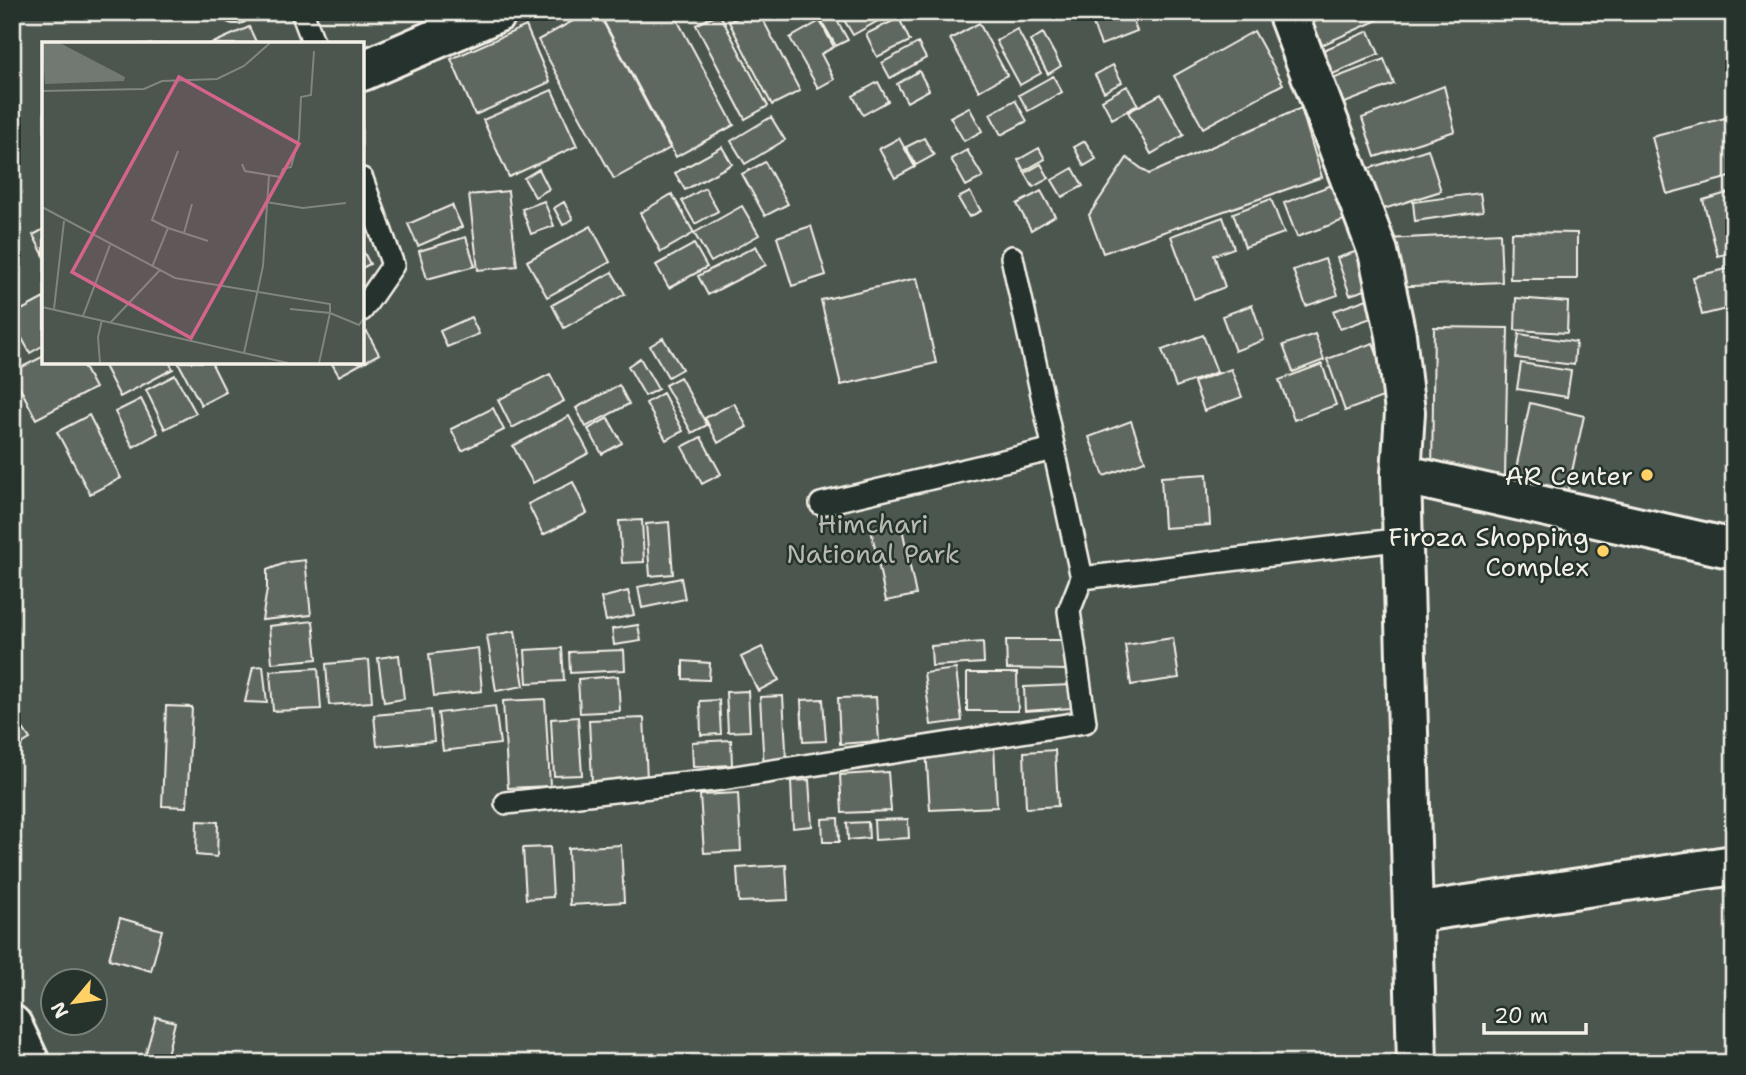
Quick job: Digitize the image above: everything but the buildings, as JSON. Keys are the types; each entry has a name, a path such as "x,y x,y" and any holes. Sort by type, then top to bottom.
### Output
{"street":[{"path":"364,70 498,12"},
{"path":"1287,12 1378,252 1396,335 1405,412 1401,474 1417,1063"},
{"path":"1401,474 1734,549"},
{"path":"1413,913 1734,865"},
{"path":"12,1025 30,1063"}],"lane":[{"path":"302,12 313,42"},
{"path":"364,185 393,265 364,307"},
{"path":"506,803 722,779 1085,722 1069,611 1082,579 1012,257"},
{"path":"821,504 1054,449"},
{"path":"1082,579 1404,539"}],"green space":[{"name":"Himchari National Park","path":"12,12 1734,12 1734,1063 12,1063"}],"place":[{"name":"AR Center","path":"1647,475"},
{"name":"Firoza Shopping Complex","path":"1603,551"}]}
